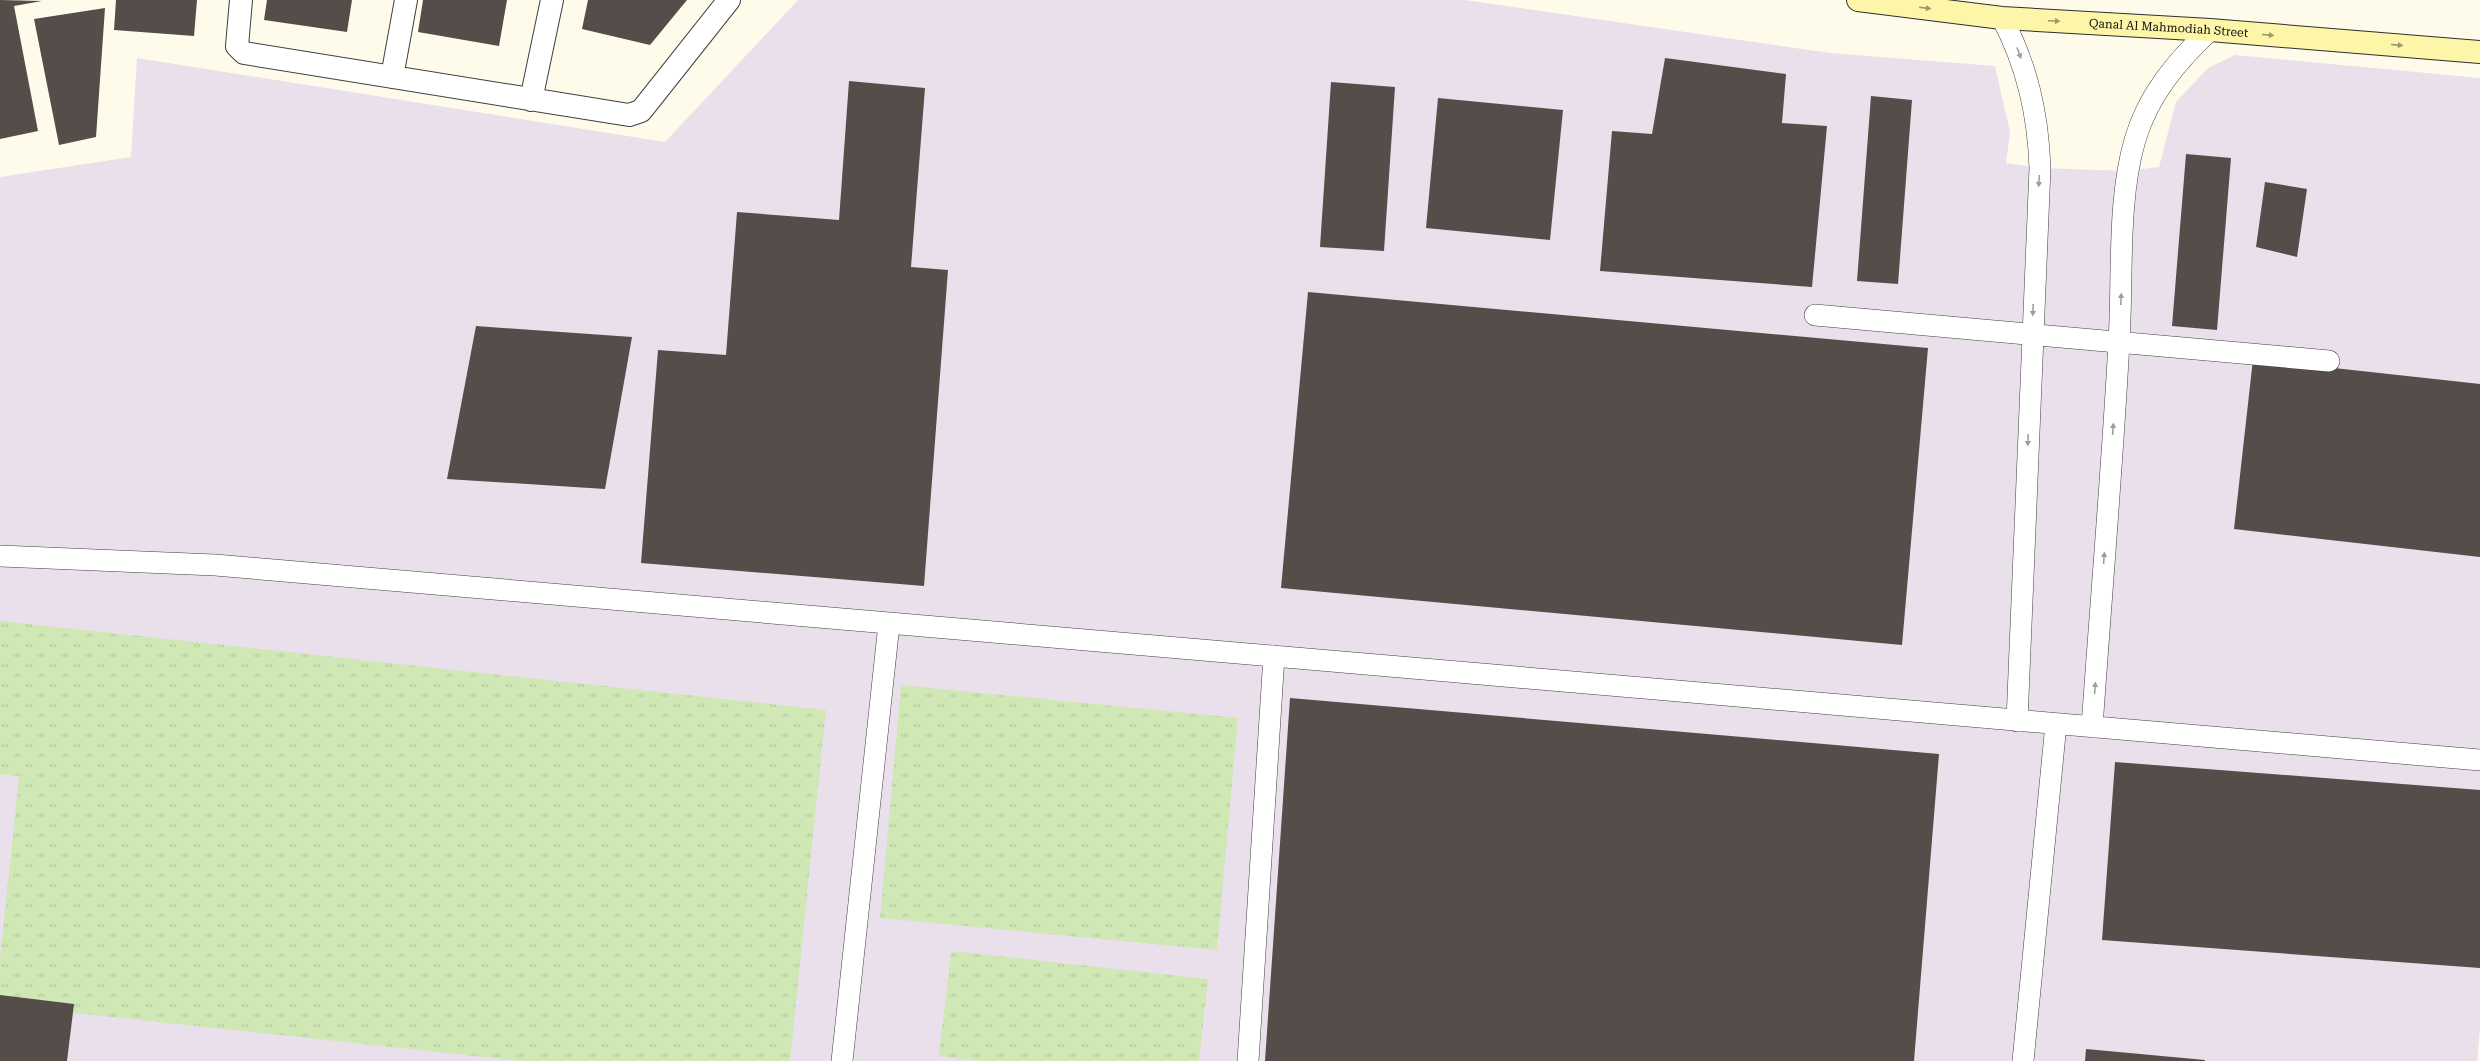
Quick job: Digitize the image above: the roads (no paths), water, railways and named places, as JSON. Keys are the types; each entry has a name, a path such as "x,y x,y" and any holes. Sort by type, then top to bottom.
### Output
{"main road":[{"name":"Qanal Al Mahmodiah Street","path":"1858,0 2002,18 2210,30 2480,52"}],"street":[{"path":"241,0 237,42 239,48 244,54 629,115 638,113 644,107 730,0"},
{"path":"392,78 406,0"},
{"path":"531,100 552,0"}],"lane":[{"path":"2002,18 2016,46 2027,76 2035,106 2039,136 2040,168 2017,720"},
{"path":"2092,727 2119,342 2124,204 2128,171 2135,139 2148,107 2164,79 2186,53 2210,30"},
{"path":"1815,315 2330,361"},
{"path":"0,556 215,565 2480,760"},
{"path":"842,1061 889,624"},
{"path":"1248,1061 1274,656"},
{"path":"2023,1061 2056,724"}]}
